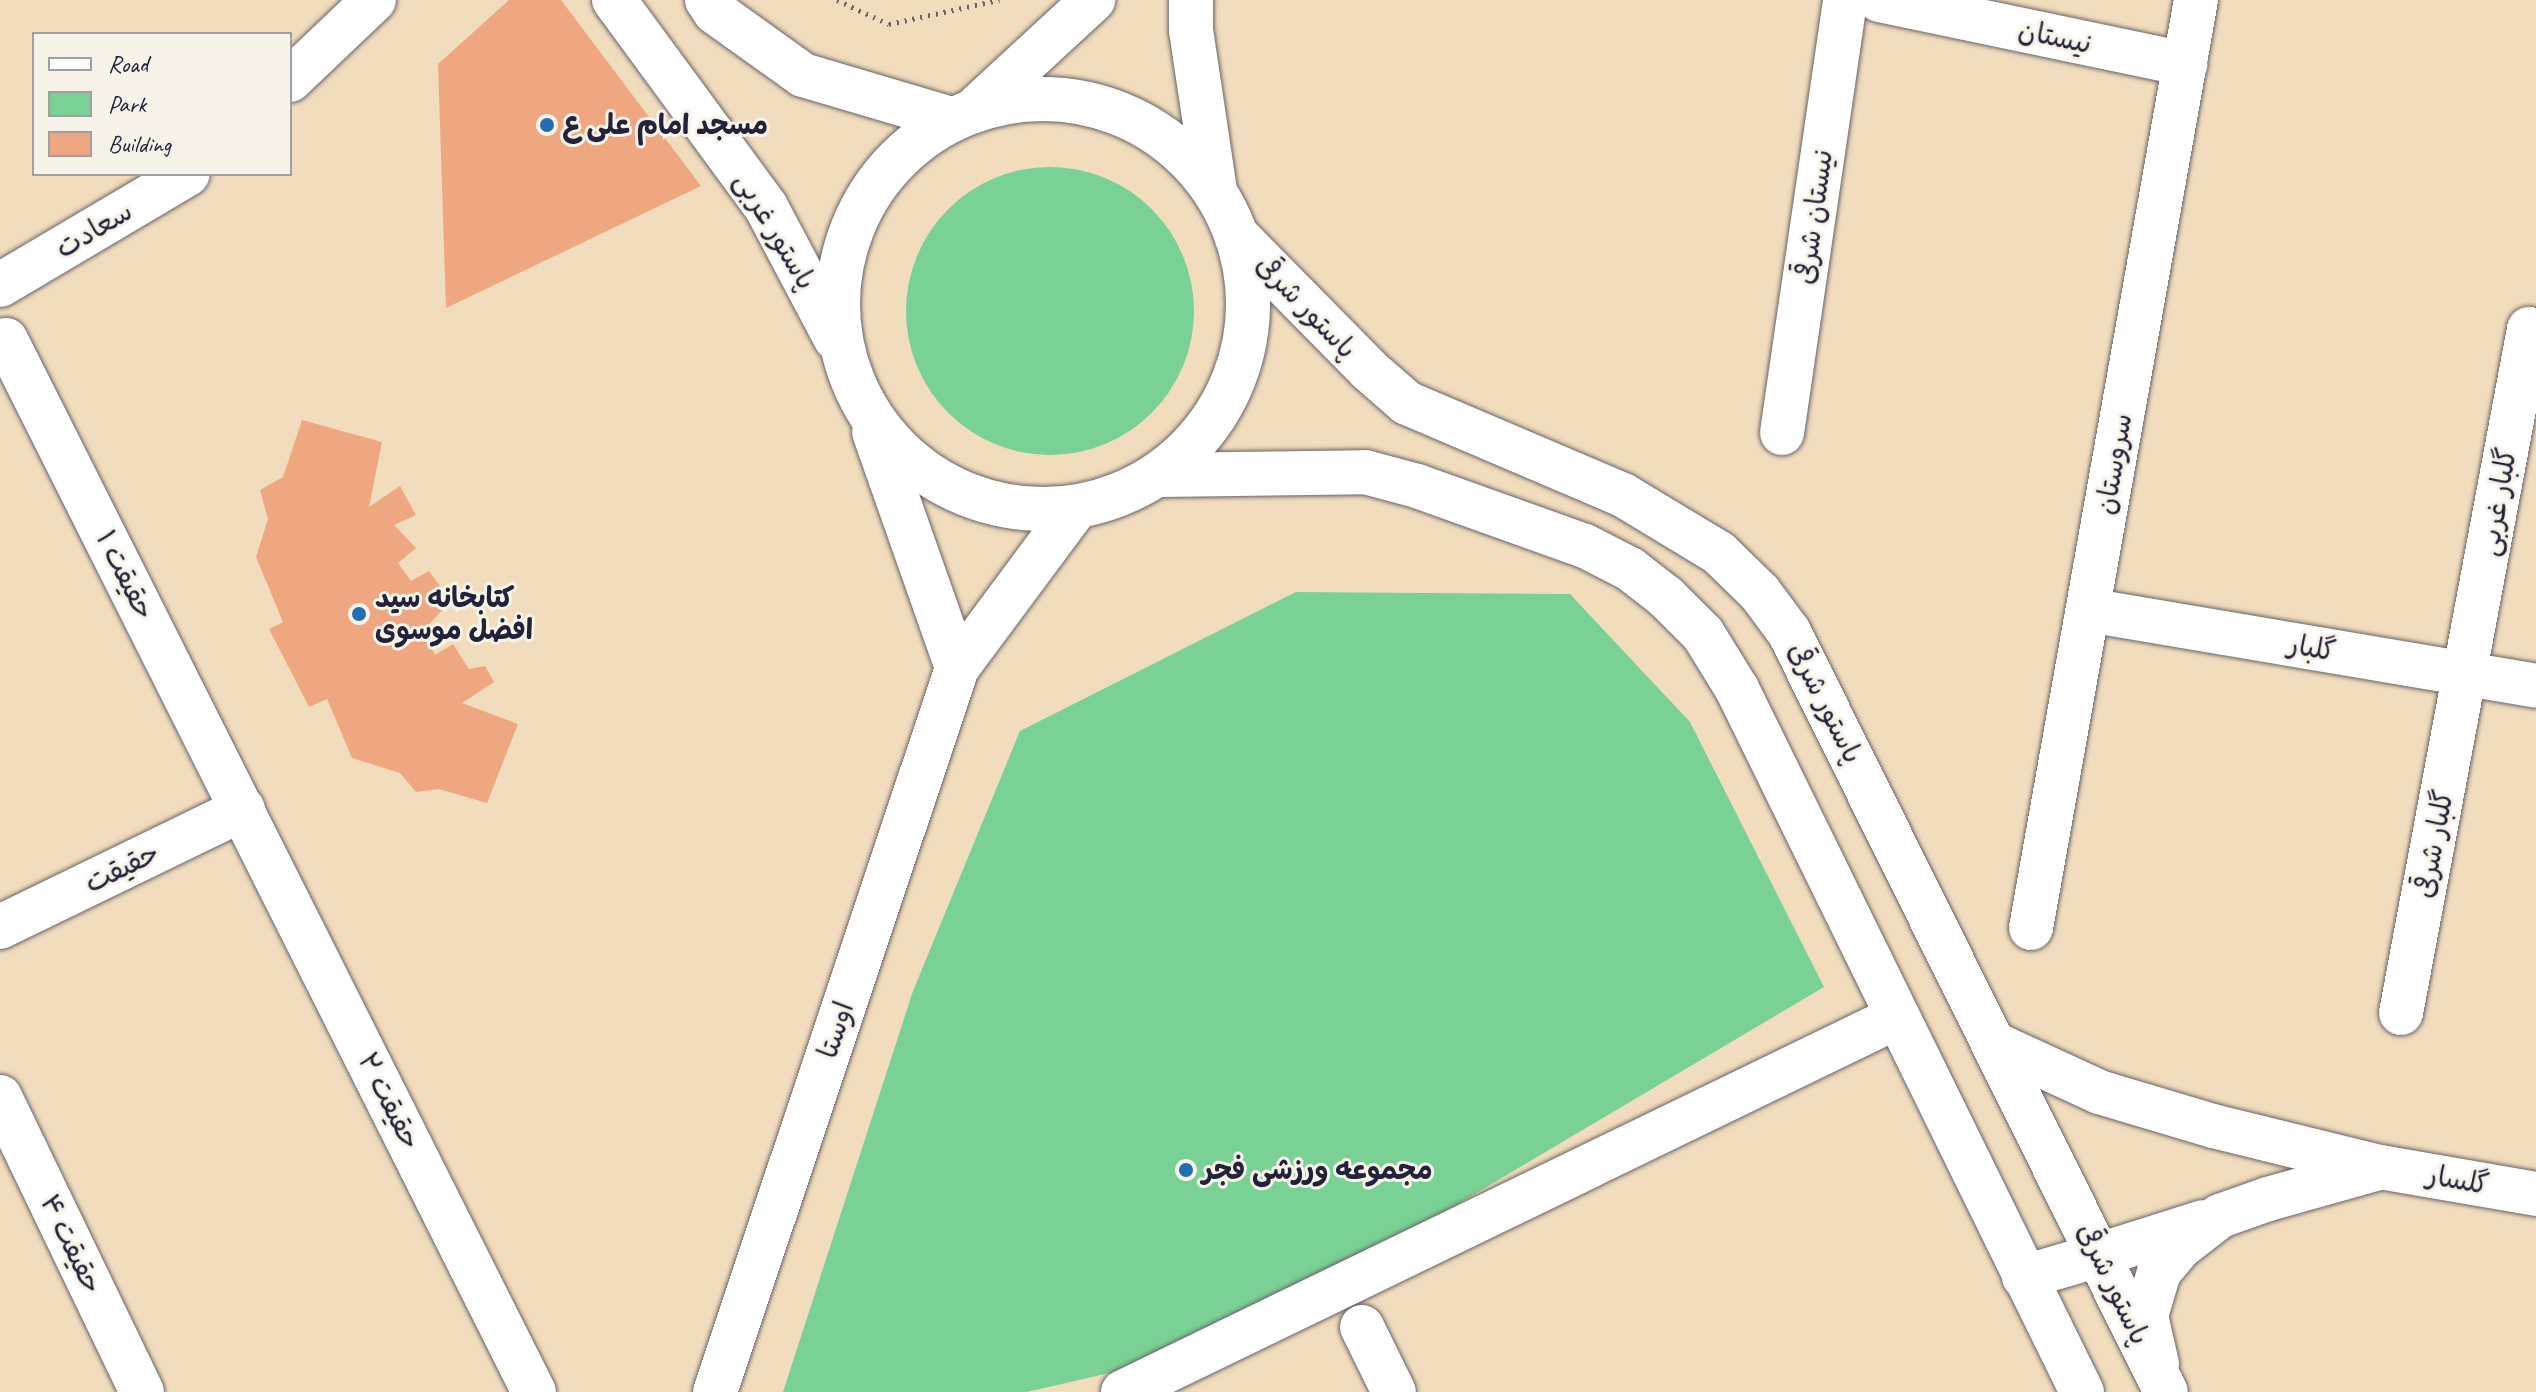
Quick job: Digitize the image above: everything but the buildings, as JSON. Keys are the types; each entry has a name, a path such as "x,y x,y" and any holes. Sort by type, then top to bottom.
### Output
{"street":[{"path":"292,78 374,0"},
{"name":"پاستور غربی","path":"614,0 766,207 843,351"},
{"path":"707,0 715,12 803,75 964,114 1029,98 1082,102 1134,119 1179,149 1215,190 1239,238 1250,304 1240,370 1208,429 1160,475 1119,497 1075,509 1014,509 956,491 905,458 866,411"},
{"path":"957,668 843,351 837,296 847,242 864,204 906,150 964,114 1093,0"},
{"path":"1191,0 1191,30 1215,190"},
{"name":"نیستان شرقی","path":"1782,433 1845,0"},
{"name":"نیستان","path":"1879,0 2185,64"},
{"name":"سروستان","path":"2031,928 2196,0"},
{"name":"سعادت","path":"0,285 185,176"},
{"name":"پاستور شرقی","path":"1239,238 1369,370 1407,403 1623,495 1719,553 1760,593 1789,632 1997,1045 2164,1388"},
{"name":"گلبار غربی","path":"2466,674 2529,329"},
{"name":"حقیقت ۱","path":"6,340 243,809"},
{"path":"1160,475 1365,472 1417,486 1557,535 1630,569 1703,634 1737,689 2082,1392"},
{"name":"اوستا","path":"715,1392 957,668 1075,509"},
{"name":"گلبار","path":"2088,610 2536,686"},
{"name":"گلبار شرقی","path":"2401,1013 2466,674"},
{"name":"حقیقت","path":"0,927 243,809"},
{"name":"حقیقت ۲","path":"243,809 534,1392"},
{"path":"1123,1392 1897,1017"},
{"name":"گلسار","path":"1997,1045 2099,1092 2213,1126 2380,1167 2536,1194"},
{"name":"حقیقت ۴","path":"0,1097 142,1392"},
{"path":"2024,1277 2380,1167"},
{"path":"2164,1388 2146,1316 2159,1272 2180,1247 2220,1216"},
{"path":"1362,1327 1394,1392"}],"path":[{"path":"837,0 889,24 999,0"}],"green space":[{"path":"1050,167 1078,170 1105,178 1130,191 1152,209 1170,231 1183,256 1191,283 1194,311 1191,339 1183,366 1170,391 1152,413 1130,431 1105,444 1078,452 1050,455 1022,452 995,444 970,431 948,413 930,391 917,366 909,339 906,311 909,283 917,256 930,231 948,209 970,191 995,178 1022,170"},
{"name":"مجموعه ورزشی فجر","path":"1296,592 1570,594 1690,722 1824,987 1213,1349 1027,1392 783,1392 913,991 1020,731"}],"place":[{"name":"مسجد امام علی ع","path":"547,125"},
{"name":"کتابخانه سید افضل موسوی","path":"359,614"},
{"name":"مجموعه ورزشی فجر","path":"1186,1170"}]}
